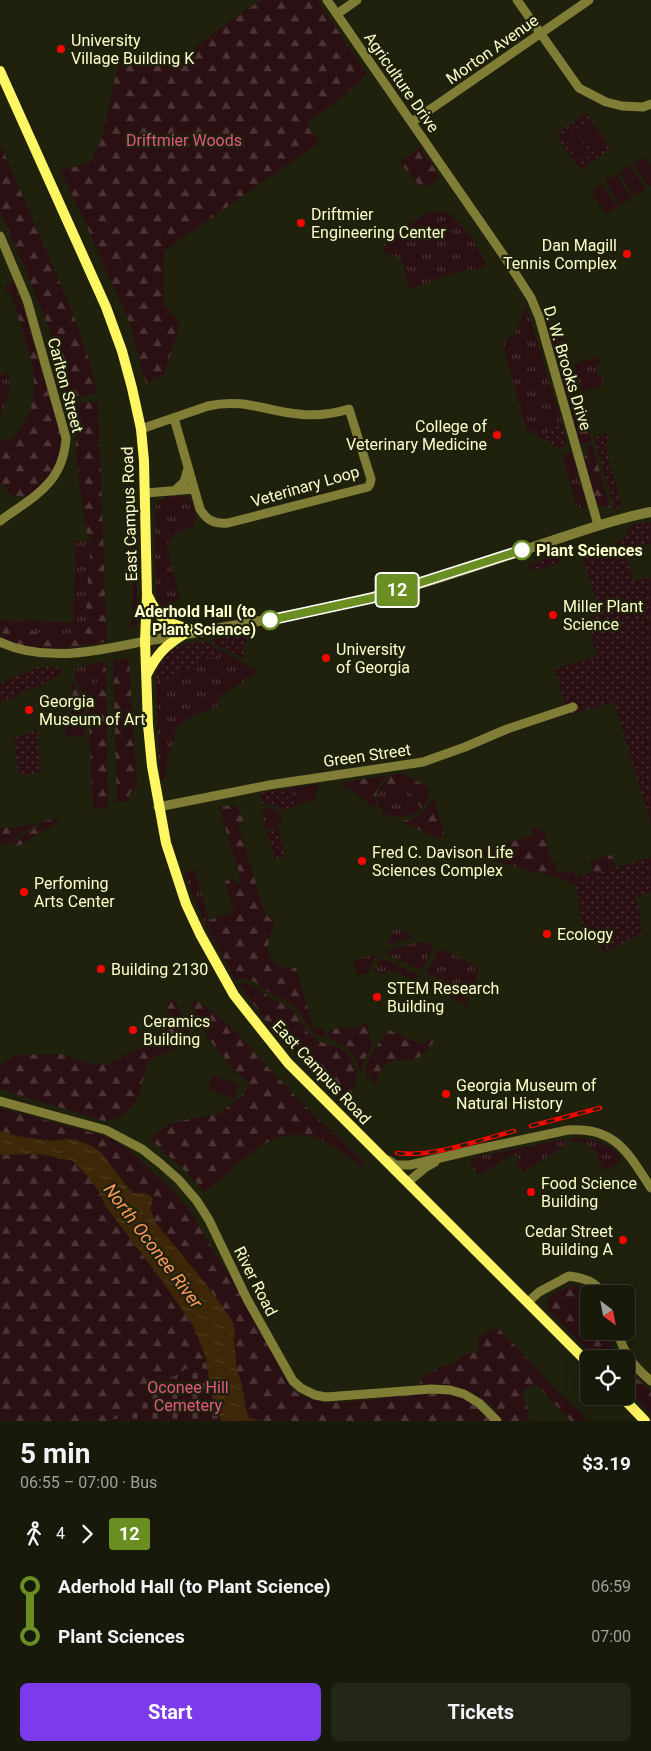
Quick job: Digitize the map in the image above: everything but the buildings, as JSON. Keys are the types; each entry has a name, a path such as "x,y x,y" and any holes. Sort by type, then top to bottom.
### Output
{"main road":[{"name":"East Campus Road","path":"0,71 106,307 127,369 141,429 146,493 147,595 145,641 149,734 158,807 166,843 186,904 204,942 234,995 288,1063 580,1355"},
{"path":"147,595 159,616 165,621 200,632"},
{"path":"147,674 163,648 184,634"},
{"path":"630,1405 645,1421"}],"street":[{"name":"Agriculture Drive","path":"327,0 452,181"},
{"path":"337,14 357,0"},
{"path":"517,0 579,88 606,102 622,106 651,104"},
{"name":"Morton Avenue","path":"412,122 589,0"},
{"name":"D. W. Brooks Drive","path":"452,181 518,278 536,311 598,525"},
{"name":"Carlton Street","path":"0,236 27,300 66,438 65,453 59,470 47,486 0,521"},
{"name":"Veterinary Loop","path":"141,429 208,406 223,404 252,404 298,414 349,409 371,479 370,484 368,487 221,524 212,521 202,513 174,418"},
{"path":"174,491 184,482 188,468"},
{"path":"146,493 194,489"},
{"path":"0,642 35,652 90,651 282,618 372,598 598,525 632,515 651,512"},
{"name":"Green Street","path":"158,807 269,785 423,762 507,729 573,707"},
{"name":"River Road","path":"0,1101 106,1130 142,1149 179,1180 197,1201 209,1220 247,1299 284,1368 293,1381 301,1388 315,1395 326,1397 431,1389 450,1390 464,1394 479,1404 497,1421"},
{"path":"385,1159 403,1166 580,1129 599,1133 622,1147 629,1153 651,1188"},
{"path":"408,1182 426,1167 444,1158"},
{"path":"528,1302 539,1292 569,1276 588,1280 596,1285"},
{"path":"620,1340 629,1360 651,1381"}],"green space":[{"name":"Driftmier Woods","path":"262,0 317,0 367,74 343,97 307,123 310,131 320,142 164,251 164,304 180,324 164,375 146,384 130,324 60,170 88,164 101,141 120,56 179,60 239,14"},
{"path":"586,113 611,148 581,170 556,135"},
{"path":"588,121 605,144 594,152 577,128"},
{"path":"574,131 591,154 580,162 563,138"},
{"path":"0,144 71,308 92,369 97,393 65,400 59,379 63,365 25,268 0,212"},
{"path":"420,148 438,174 438,179 427,187 419,185 400,162"},
{"path":"644,157 651,167 651,186 649,187 633,164"},
{"path":"630,165 645,189 634,196 619,173"},
{"path":"616,174 631,198 620,205 605,181"},
{"path":"602,184 617,207 606,215 591,191"},
{"path":"446,211 469,235 486,265 480,269 464,270 410,289 401,258 385,253 383,245 426,213"},
{"path":"14,281 24,311 15,307 10,292 4,293 7,284"},
{"path":"526,305 562,422 550,429 543,439 528,430 525,425 503,345 515,333"},
{"path":"15,307 24,311 61,435 59,454 52,472 40,486 24,497 13,495 3,483 0,484 0,441 4,438 9,442 22,426 30,410 34,394 31,360"},
{"path":"547,323 560,329 570,362 559,364"},
{"path":"597,356 600,362 596,367 598,376 604,380 601,386 582,391 574,365"},
{"path":"571,365 579,392 566,396 559,369"},
{"path":"8,371 9,393 6,404 0,414 0,376"},
{"path":"580,396 592,441 580,444 569,399"},
{"path":"98,401 107,641 51,649 22,646 9,641 0,634 0,620 14,622 33,631 48,635 62,635 76,631 88,622 86,605 91,542 86,530 76,458 76,434 69,406"},
{"path":"562,422 567,445 560,448 543,439 550,428"},
{"path":"606,433 610,438 605,445 621,503 621,506 616,509 614,508 594,437"},
{"path":"130,438 134,469 138,620 137,625 130,628 133,611"},
{"path":"592,444 609,508 597,505 584,461 586,460 585,455 588,454 586,446"},
{"path":"571,451 587,508 580,508 576,505 563,456"},
{"path":"164,496 187,496 193,506 196,521 192,527 175,533 167,545 180,600 168,602 164,608 161,608 157,600 155,519 157,503 164,499"},
{"path":"651,522 651,543 633,547 634,549 626,554 633,581 651,577 651,613 649,614 651,620 651,825 614,702 568,715 555,670 556,668 597,656 586,619 600,614 587,569 580,553 596,552 611,547 623,538 632,524"},
{"path":"76,540 91,542 86,605 88,622 79,629 60,635 31,629 12,620 73,622"},
{"path":"559,549 562,559 560,560 561,563 532,571 528,565 541,561 550,552"},
{"path":"239,635 248,637 243,647 245,659 210,641 210,640"},
{"path":"203,641 219,649 217,656 195,660 192,667 182,671 175,681 162,678 156,682 157,667 169,652 190,643"},
{"path":"219,649 257,670 256,674 220,696 217,706 191,717 173,729 176,734 168,757 165,778 161,781 156,682 162,678 175,681 182,670 192,667 195,660 206,659 218,653"},
{"path":"126,658 129,660 137,787 129,794 129,801 117,803 113,660"},
{"path":"102,661 106,662 97,682 85,696 75,679 77,668"},
{"path":"106,662 108,807 93,810 88,706 85,696 97,682"},
{"path":"36,667 60,667 62,672 61,675 43,684 43,682 39,686 24,691 20,695 6,701 5,699 1,701 0,704 0,684"},
{"path":"73,681 82,699 86,736 67,737 65,734 65,728 72,710"},
{"path":"37,729 40,773 19,775 14,739"},
{"path":"403,773 428,787 428,799 421,809 415,798 406,789 389,784 382,785 391,775"},
{"path":"384,776 377,792 376,809 341,783"},
{"path":"318,784 314,800 303,803 297,801 290,788"},
{"path":"387,784 404,788 412,794 421,809 404,817 388,815 382,811 378,796 382,785"},
{"path":"290,788 297,801 303,803 283,810 271,804 263,805 259,793"},
{"path":"434,798 444,833 440,839 400,821 417,817"},
{"path":"235,805 243,818 243,821 238,823 264,911 270,919 273,917 274,921 268,944 269,955 280,966 296,968 314,1029 323,1027 326,1038 314,1034 299,1011 290,1003 273,995 253,981 236,980 208,930 209,920 234,912 225,881 232,879 236,884 239,883 240,876 219,807"},
{"path":"267,807 273,808 283,816 277,827 266,830 262,815"},
{"path":"58,819 58,823 18,846 16,845 15,843 21,836 35,829 42,821"},
{"path":"36,824 35,827 18,835 14,840 14,844 6,843 0,845 0,829"},
{"path":"534,828 540,829 545,833 551,861 555,863 558,873 574,871 576,877 593,872 590,861 612,855 618,875 582,888 562,879 477,856 464,850 472,847 475,852 532,836"},
{"path":"278,829 286,856 275,860 267,832"},
{"path":"651,857 651,892 635,897 641,916 639,917 643,932 606,952 601,949 600,945 581,926 576,880"},
{"path":"194,869 209,920 208,930 184,873"},
{"path":"394,928 414,936 414,937 387,945"},
{"path":"423,941 433,947 422,970 386,954 388,950"},
{"path":"439,948 478,967 472,994 428,974 427,972"},
{"path":"373,955 375,957 368,973 357,975 353,960"},
{"path":"381,958 418,975 418,978 415,977 414,980 388,969 385,975 375,971"},
{"path":"426,978 469,999 467,1007 464,1006 465,1004 424,985 425,982 423,981"},
{"path":"243,983 255,987 270,998 288,1007 296,1014 311,1036 346,1053 354,1066 356,1083 353,1091 345,1099 340,1101 334,1096 271,1028 239,984"},
{"path":"171,1000 176,1002 190,1039 187,1043 149,1060 136,1100 125,1114 116,1119 104,1121 0,1089 0,1064 16,1055 61,1054 90,1063 106,1065 161,1036 168,1025 169,1013 166,1002"},
{"path":"194,1000 216,1015 237,1034 284,1084 357,1156 363,1163 363,1168 347,1155 317,1139 303,1135 289,1135 258,1148 205,1192 150,1139 167,1125 192,1118 217,1115 241,1097 250,1084 234,1070 207,1037 191,1004"},
{"path":"367,1023 372,1046 365,1058 361,1073 354,1056 347,1048 330,1039 327,1032 348,1025 349,1029"},
{"path":"389,1030 423,1045 428,1038 434,1041 421,1056 387,1063 382,1068 377,1086 375,1087 372,1079 365,1074 366,1067 374,1050"},
{"path":"213,1075 239,1085 234,1099 208,1089"},
{"path":"0,1108 115,1139 167,1185 188,1208 227,1272 235,1278 281,1371 291,1387 299,1394 314,1400 332,1402 352,1402 416,1394 436,1393 454,1395 474,1405 491,1421 262,1421 249,1418 237,1370 234,1341 235,1329 206,1284 155,1222 146,1193 132,1193 108,1162 65,1139 52,1141 17,1136 0,1131"},
{"path":"570,1138 584,1138 605,1144 621,1158 614,1167 608,1170 605,1169 591,1147 578,1142 571,1142"},
{"path":"565,1139 567,1144 523,1172 516,1162 519,1160 515,1153 478,1175 471,1164 472,1158"},
{"path":"39,1154 73,1161 87,1176 98,1190 106,1207 158,1275 193,1325 206,1358 209,1421 0,1421 0,1155"},
{"path":"576,1286 580,1288 580,1340 609,1340 612,1350 588,1350 547,1308 549,1298 561,1290"},
{"path":"497,1327 576,1410 579,1408 579,1411 588,1421 571,1421 539,1387 534,1385 525,1389 522,1395 528,1409 528,1417 532,1421 503,1421 491,1404 465,1390 444,1385 418,1385 426,1375 441,1367 453,1364 462,1355 478,1352 479,1337"},
{"name":"Oconee Hill Cemetery","path":"206,1358 209,1379 221,1421 108,1421 200,1359"},
{"path":"635,1376 651,1392 651,1414 635,1398"}],"water":[{"name":"North Oconee River","path":"0,1131 17,1136 52,1141 76,1140 90,1145 101,1152 132,1193 146,1193 153,1199 150,1209 155,1222 206,1284 232,1320 235,1329 234,1341 237,1370 246,1410 249,1418 262,1421 221,1421 209,1379 206,1358 193,1325 158,1275 106,1207 98,1190 87,1176 73,1161 39,1154 0,1155"}],"railway":[{"path":"531,1126 600,1108"},
{"path":"397,1153 411,1154 440,1151 514,1131"}],"bus line":[{"name":"12","path":"270,620 372,598 522,550"}],"place":[{"name":"University Village Building K","path":"61,49"},
{"name":"Driftmier Engineering Center","path":"301,223"},
{"name":"Dan Magill Tennis Complex","path":"627,254"},
{"name":"College of Veterinary Medicine","path":"497,435"},
{"name":"Plant Sciences","path":"522,550"},
{"name":"Miller Plant Science","path":"553,615"},
{"name":"Aderhold Hall (to Plant Science)","path":"270,620"},
{"name":"University of Georgia","path":"326,658"},
{"name":"Georgia Museum of Art","path":"29,710"},
{"name":"Fred C. Davison Life Sciences Complex","path":"362,861"},
{"name":"Perfoming Arts Center","path":"24,892"},
{"name":"Ecology","path":"547,934"},
{"name":"Building 2130","path":"101,969"},
{"name":"STEM Research Building","path":"377,997"},
{"name":"Ceramics Building","path":"133,1030"},
{"name":"Georgia Museum of Natural History","path":"446,1094"},
{"name":"Food Science Building","path":"531,1192"},
{"name":"Cedar Street Building A","path":"623,1240"}]}
